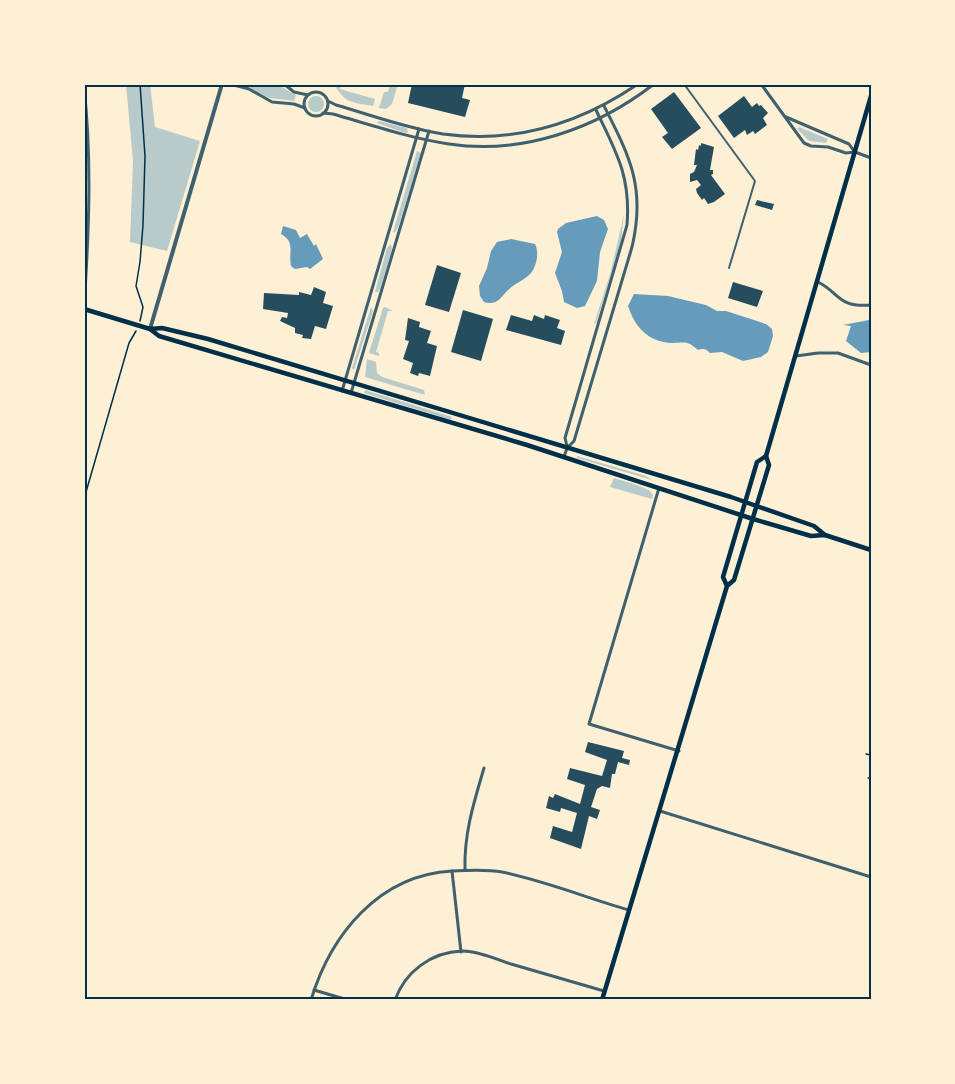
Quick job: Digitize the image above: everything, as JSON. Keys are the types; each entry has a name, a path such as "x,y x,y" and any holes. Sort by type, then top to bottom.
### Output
{"main road":[{"path":"602,1000 727,586 734,580 753,519 769,465 766,456 871,96"},
{"path":"84,308 150,329 159,336 564,458 753,519 811,536 825,535"},
{"path":"150,329 162,328 208,339 567,448 814,526 825,535 871,550"},
{"path":"727,586 723,577 757,462 766,456"}],"street":[{"path":"150,329 222,84"},
{"path":"230,84 249,89 272,102 294,104 305,108 313,116 323,113 334,114 417,138 460,146 513,144 557,135 608,114 654,84"},
{"path":"284,84 294,92 308,95"},
{"path":"305,108 304,103 308,95 312,92 320,92 328,101 336,105 419,129 459,136 519,134 561,124 596,110 638,84"},
{"path":"684,84 755,181 729,268"},
{"path":"761,84 807,144 846,153 855,152 871,158"},
{"path":"84,87 90,165 84,308"},
{"path":"323,113 328,101"},
{"path":"567,448 574,441 632,247 637,222 637,195 631,160 604,106"},
{"path":"564,458 567,448 565,438 627,225 628,197 624,172 618,154 596,110"},
{"path":"785,116 849,144 855,152"},
{"path":"342,391 419,129"},
{"path":"351,393 429,131"},
{"path":"84,163 90,165"},
{"path":"84,231 89,231"},
{"path":"816,281 823,284 839,299 852,305 871,305"},
{"path":"794,356 818,352 838,353 871,365"},
{"path":"659,488 589,724 679,751"},
{"path":"465,869 464,847 467,828 484,768"},
{"path":"660,811 871,877"},
{"path":"311,1000 333,947 354,919 380,895 433,872 465,869 501,872 629,910"},
{"path":"452,871 461,952"},
{"path":"395,1000 405,979 422,964 444,954 461,952 488,957 604,991"},
{"path":"314,990 348,1000"}],"path":[{"path":"140,84 145,156 142,243 136,286 143,308 140,318"},
{"path":"84,499 129,343 136,333"},
{"path":"866,754 871,755"}],"shaded area":[{"path":"126,84 150,84 155,127 200,141 167,251 130,242 133,161"},
{"path":"251,84 276,84 296,95 294,101 269,98 250,88"},
{"path":"334,84 341,84 340,89 375,99 373,106 354,103 346,99"},
{"path":"390,84 398,84 392,104 386,109 379,108 384,92 388,92"},
{"path":"316,96 324,104 316,112 308,104"},
{"path":"379,121 407,128 408,132 377,123"},
{"path":"799,127 828,139 826,143 809,141 797,129"},
{"path":"417,151 421,153 398,228 393,232"},
{"path":"624,214 621,241 594,324 611,271"},
{"path":"391,244 392,249 380,289 375,292 387,248"},
{"path":"371,307 373,311 354,370 352,368"},
{"path":"385,307 393,311 388,311 376,352 379,356 369,353"},
{"path":"367,359 376,362 377,373 382,377 424,390 425,395 365,377"},
{"path":"365,390 452,417 451,420 364,393"},
{"path":"577,456 646,476 652,480 577,458"},
{"path":"614,478 650,491 653,495 652,499 610,487"}],"water":[{"path":"597,216 604,220 608,229 600,252 597,281 585,306 577,308 564,302 555,273 562,252 557,232 566,223"},
{"path":"283,226 296,230 300,238 307,234 314,246 316,244 323,259 310,269 307,267 295,269 291,266 290,244 281,234"},
{"path":"511,239 535,244 537,256 535,266 528,276 510,288 498,300 492,303 484,302 480,296 479,286 491,251 497,242"},
{"path":"634,294 668,296 766,324 772,329 773,336 768,352 761,357 743,361 722,352 710,353 705,349 698,350 686,343 656,340 639,327 631,314 628,306"},
{"path":"869,320 871,322 871,352 861,353 846,341 851,326 843,325"}],"building":[{"path":"412,84 465,84 462,98 470,100 465,117 408,103"},
{"path":"674,92 701,128 672,149 662,137 668,133 651,109"},
{"path":"744,96 752,107 757,103 768,113 763,118 767,125 755,134 753,131 747,135 745,130 734,138 718,116"},
{"path":"701,143 714,147 710,170 713,170 713,174 711,175 725,194 708,204 697,193 696,189 701,185 697,180 690,182 690,174 694,172 697,165 694,165 696,149 698,150"},
{"path":"757,200 774,204 772,210 755,205"},
{"path":"437,265 461,273 449,312 425,305"},
{"path":"733,282 763,291 757,307 728,298"},
{"path":"314,287 326,292 323,303 333,306 326,329 315,326 311,339 302,338 303,335 295,333 295,328 280,321 282,317 287,318 288,313 263,309 264,293 299,295 299,292 311,295"},
{"path":"463,310 493,319 481,361 451,352"},
{"path":"511,315 532,321 534,315 544,319 545,315 560,320 557,328 565,331 561,345 506,330"},
{"path":"408,318 420,322 419,327 431,331 427,343 437,346 430,376 410,373 413,363 403,359 409,341 405,340"},
{"path":"588,742 624,751 622,758 630,760 629,765 618,762 615,774 612,774 610,788 602,786 597,789 591,807 600,810 597,819 589,816 581,849 550,838 553,826 572,832 577,813 561,808 560,812 546,808 549,796 553,798 555,794 580,804 585,785 567,779 570,768 602,776 607,760 585,752"}]}
